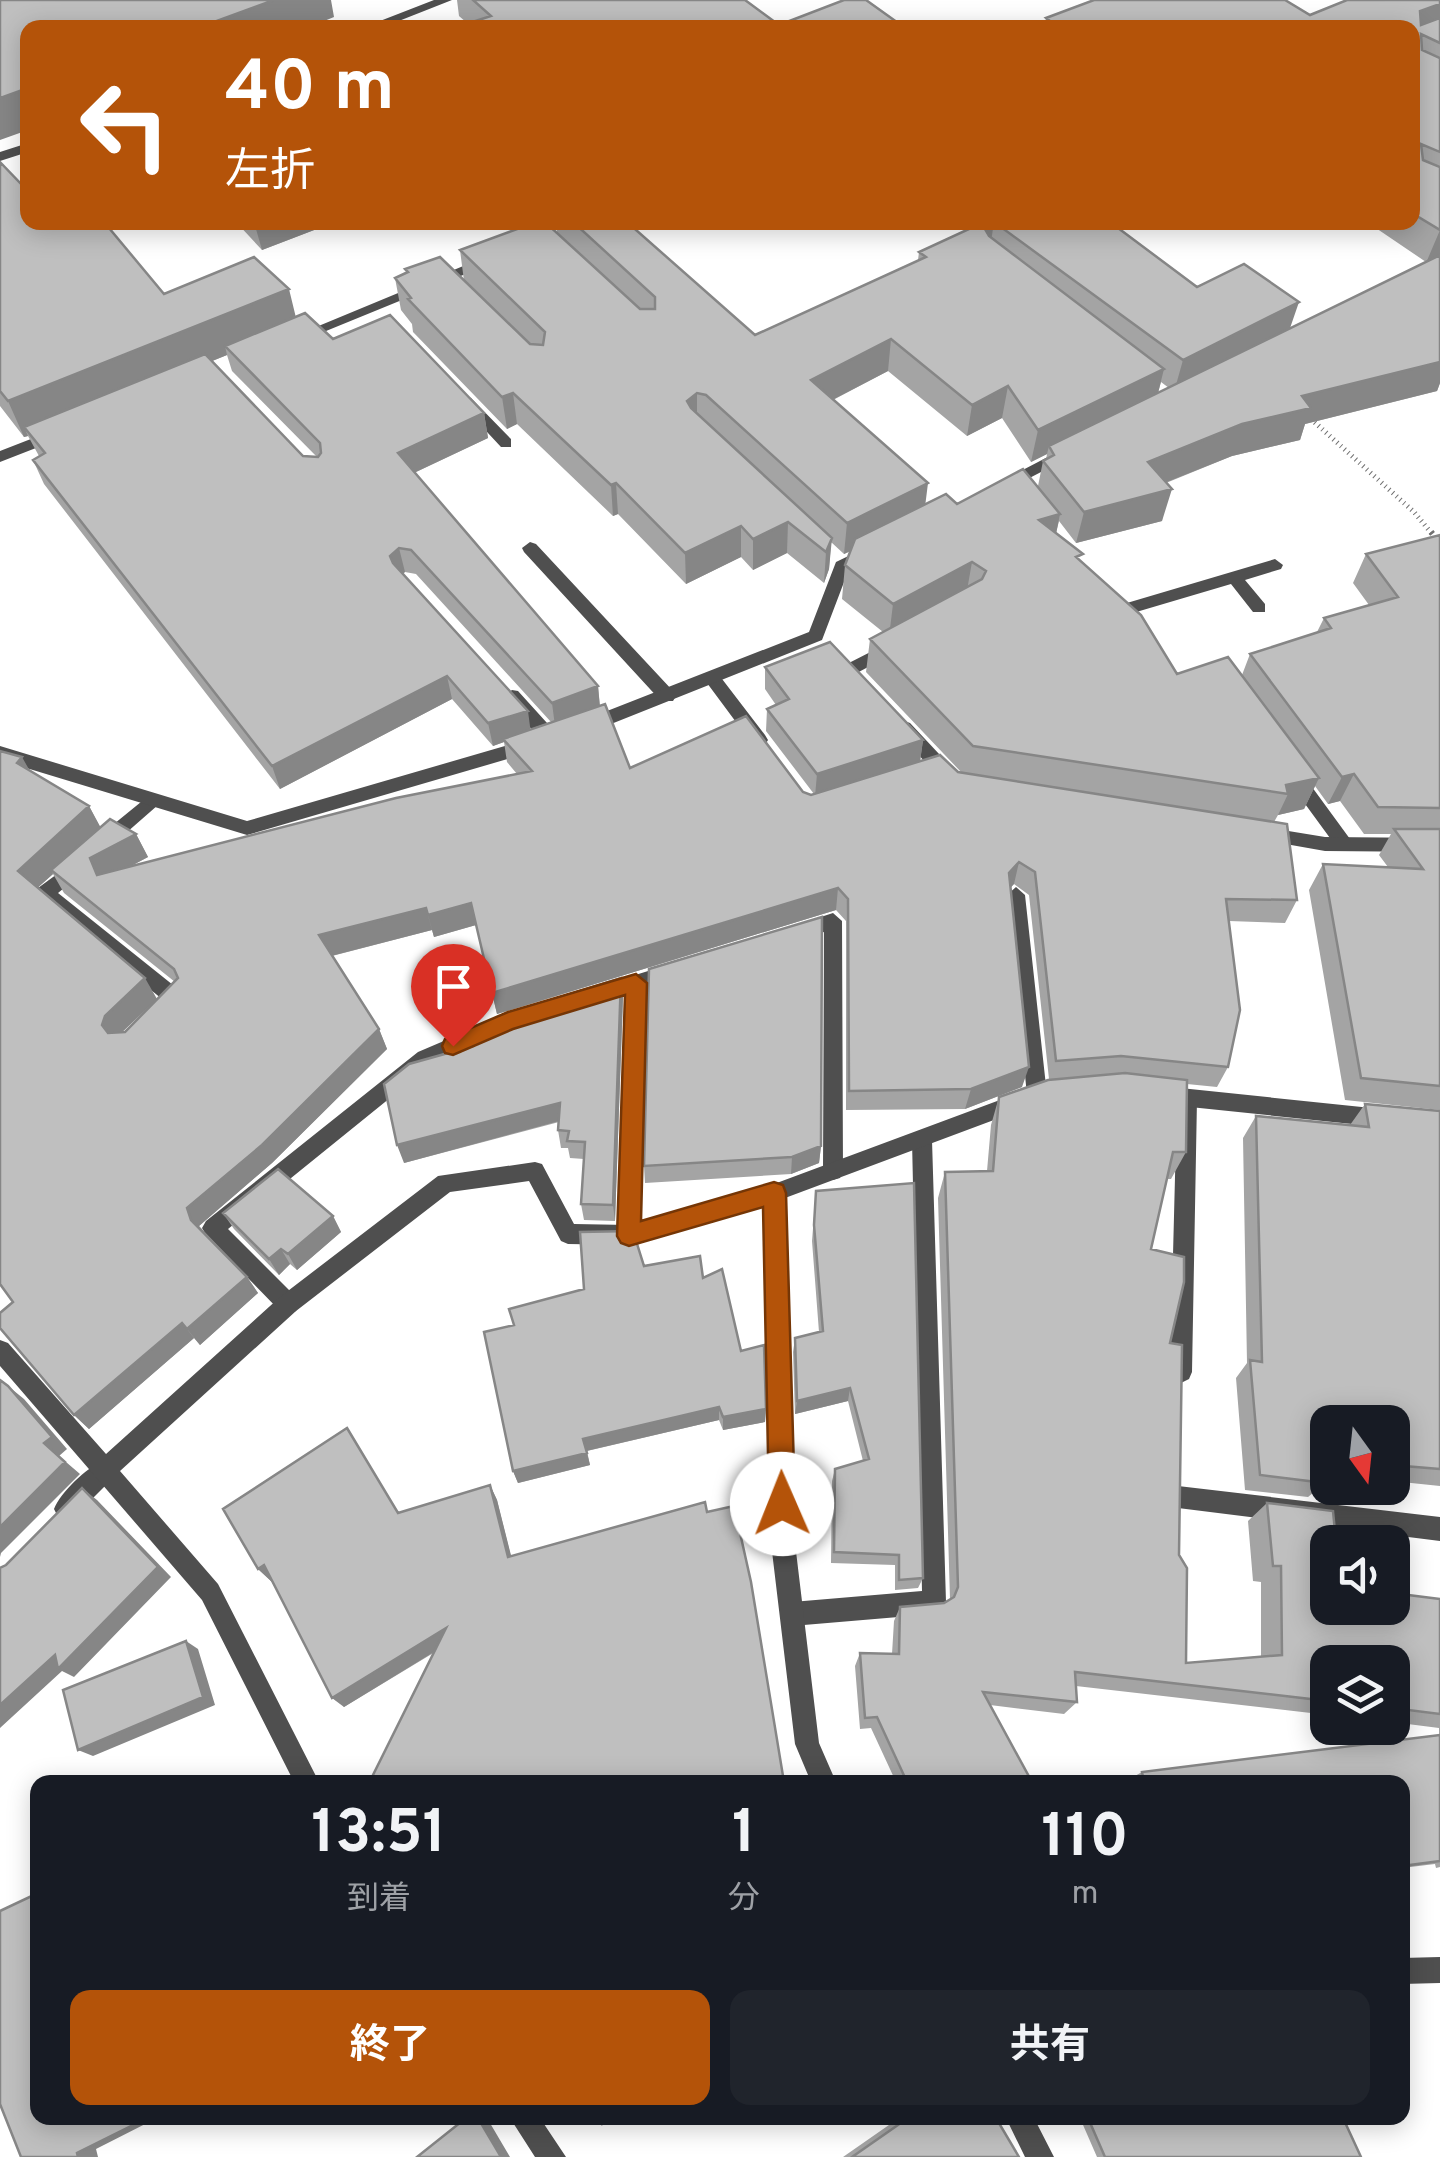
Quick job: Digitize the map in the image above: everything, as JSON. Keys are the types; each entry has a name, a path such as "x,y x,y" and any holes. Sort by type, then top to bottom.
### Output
{"street":[{"path":"390,20 446,0"},
{"path":"288,341 494,257"},
{"path":"446,277 460,290"},
{"path":"376,306 389,320"},
{"path":"454,388 506,443"},
{"path":"0,456 72,428"},
{"path":"995,489 1082,445"},
{"path":"1012,480 1024,495"},
{"path":"530,548 667,696"},
{"path":"842,566 876,549"},
{"path":"828,552 842,566 838,659"},
{"path":"1104,597 1121,618 1275,564"},
{"path":"1234,576 1259,608"},
{"path":"0,753 248,828 550,739 713,679 838,659 900,642"},
{"path":"713,679 767,751"},
{"path":"498,682 550,739"},
{"path":"888,711 930,769 960,787"},
{"path":"1286,765 1344,844"},
{"path":"152,800 46,894 176,999 152,1021"},
{"path":"1248,832 1344,844 1440,845"},
{"path":"51,1525 103,1472 288,1304 446,1184 535,1171 568,1234 629,1236 774,1193 1047,1094 1016,895"},
{"path":"780,938 833,920 833,1171"},
{"path":"581,1000 690,966"},
{"path":"629,1236 636,983"},
{"path":"288,1304 213,1228 425,1058 508,1022"},
{"path":"1131,1092 1401,1120"},
{"path":"1180,1398 1187,1099"},
{"path":"792,1614 934,1602 922,1140"},
{"path":"774,1193 783,1543 807,1744 821,1775"},
{"path":"0,1350 210,1592 303,1775"},
{"path":"1178,1497 1440,1529"},
{"path":"1410,1971 1440,1970"},
{"path":"529,2125 552,2157"},
{"path":"1024,2125 1040,2157"}],"path":[{"path":"1303,412 1414,512 1440,543"}],"building":[{"path":"0,0 274,0 219,20 20,20 20,91 0,98"},
{"path":"473,0 745,0 772,20 479,20 491,16"},
{"path":"844,0 866,0 894,20 792,20"},
{"path":"1094,0 1285,0 1310,15 1347,0 1440,0 1440,4 1420,11 1421,25 1440,18 1440,43 1421,34 1422,50 1440,58 1440,152 1421,144 1423,160 1440,167 1440,230 1420,218 1420,20 1046,18"},
{"path":"0,162 20,183 20,230 111,230 164,294 254,257 289,289 8,401 0,391"},
{"path":"514,230 554,230 640,309 655,309 655,297 582,230 636,230 755,335 926,257 919,252 967,230 986,230 1164,369 1038,430 1008,386 972,405 891,339 811,380 928,483 847,523 706,395 697,393 687,401 691,408 832,538 826,552 788,522 753,539 741,526 685,553 616,483 611,485 513,393 502,397 408,299 411,298 395,278 408,272 405,269 440,257 530,344 543,345 545,332 460,250"},
{"path":"1005,230 1121,230 1197,287 1244,264 1299,302 1183,360"},
{"path":"1440,255 1440,362 1302,396 1311,408 1242,424 1148,462 1172,489 1084,512 1043,461 1054,455 1049,446"},
{"path":"305,313 333,339 390,315 484,413 398,453 598,686 552,703 411,550 399,548 390,556 393,563 528,711 488,723 447,676 272,766 33,460 45,453 24,427 205,354 303,456 318,457 320,443 225,346"},
{"path":"1023,469 1060,514 1039,520 1083,554 1076,557 1141,615 1177,674 1228,657 1319,778 1286,785 1288,794 973,746 870,639 982,579 986,571 972,562 893,604 845,565 855,539 946,494 957,504"},
{"path":"1440,535 1440,808 1378,807 1354,774 1342,777 1250,654 1331,628 1324,618 1398,597 1366,554"},
{"path":"830,642 923,740 817,774 767,709 789,699 765,667"},
{"path":"605,704 630,768 746,716 803,792 811,795 940,755 958,772 1287,824 1297,900 1226,899 1240,1010 1228,1067 1121,1056 1056,1061 1035,872 1019,862 1009,873 1029,1067 971,1089 849,1091 848,899 838,888 492,993 471,903 428,915 426,908 319,935 379,1029 262,1145 187,1208 191,1220 247,1277 187,1329 182,1323 74,1415 0,1328 0,1313 13,1302 0,1284 0,751 22,757 17,763 89,806 18,871 145,978 105,1016 102,1025 108,1033 125,1032 178,978 174,969 51,870 110,819 136,834 90,858 97,875 396,798 532,771 503,739"},
{"path":"1394,829 1440,829 1440,1086 1361,1078 1323,864 1423,869"},
{"path":"822,917 821,1146 792,1157 644,1166 649,969"},
{"path":"621,978 613,1205 581,1204 585,1142 567,1141 569,1131 558,1130 560,1103 397,1145 384,1084 409,1064 473,1046 471,1030 499,1022 498,1018 510,1013"},
{"path":"1125,1073 1187,1080 1186,1152 1173,1152 1151,1249 1184,1257 1184,1282 1170,1343 1182,1345 1179,1555 1187,1568 1186,1663 1282,1655 1281,1566 1273,1566 1267,1503 1333,1511 1334,1525 1310,1525 1310,1625 1410,1625 1410,1595 1440,1599 1440,1714 1410,1710 1410,1645 1310,1645 1310,1699 1075,1672 1077,1702 983,1692 1028,1775 904,1775 877,1717 865,1718 860,1653 899,1654 900,1607 944,1603 954,1597 958,1587 945,1172 993,1171 999,1097 1048,1080"},
{"path":"1365,1104 1440,1111 1440,1469 1410,1466 1410,1405 1310,1405 1310,1481 1260,1475 1250,1360 1262,1362 1256,1116 1369,1127"},
{"path":"278,1169 333,1216 288,1254 281,1249 269,1259 223,1213"},
{"path":"914,1183 923,1578 899,1580 899,1555 834,1552 835,1469 869,1459 850,1388 797,1401 795,1338 823,1331 814,1225 816,1191"},
{"path":"633,1231 644,1266 700,1256 703,1278 722,1269 741,1351 764,1345 766,1409 723,1417 719,1407 583,1439 587,1453 513,1471 484,1332 514,1325 509,1309 584,1289 580,1232"},
{"path":"0,1380 52,1437 44,1443 65,1462 0,1527"},
{"path":"347,1428 398,1513 490,1485 508,1557 705,1502 707,1512 734,1506 751,1582 783,1775 373,1775 446,1628 332,1698 264,1565 258,1569 223,1509"},
{"path":"82,1488 158,1567 58,1669 55,1655 0,1705 0,1568"},
{"path":"186,1641 203,1697 78,1750 63,1690"},
{"path":"1440,1735 1440,1861 1410,1865 1410,1775 1142,1772 1359,1745 1410,1745 1410,1739"},
{"path":"30,1897 30,2125 133,2125 77,2153 78,2157 21,2157 0,2104 0,1911"},
{"path":"457,2125 482,2125 501,2157 417,2157"},
{"path":"898,2125 1000,2125 1019,2157 852,2157"},
{"path":"1091,2125 1346,2125 1361,2157 1105,2157"}],"route":[{"path":"453,1046 508,1022 636,983 629,1236 774,1193 782,1504"}]}
